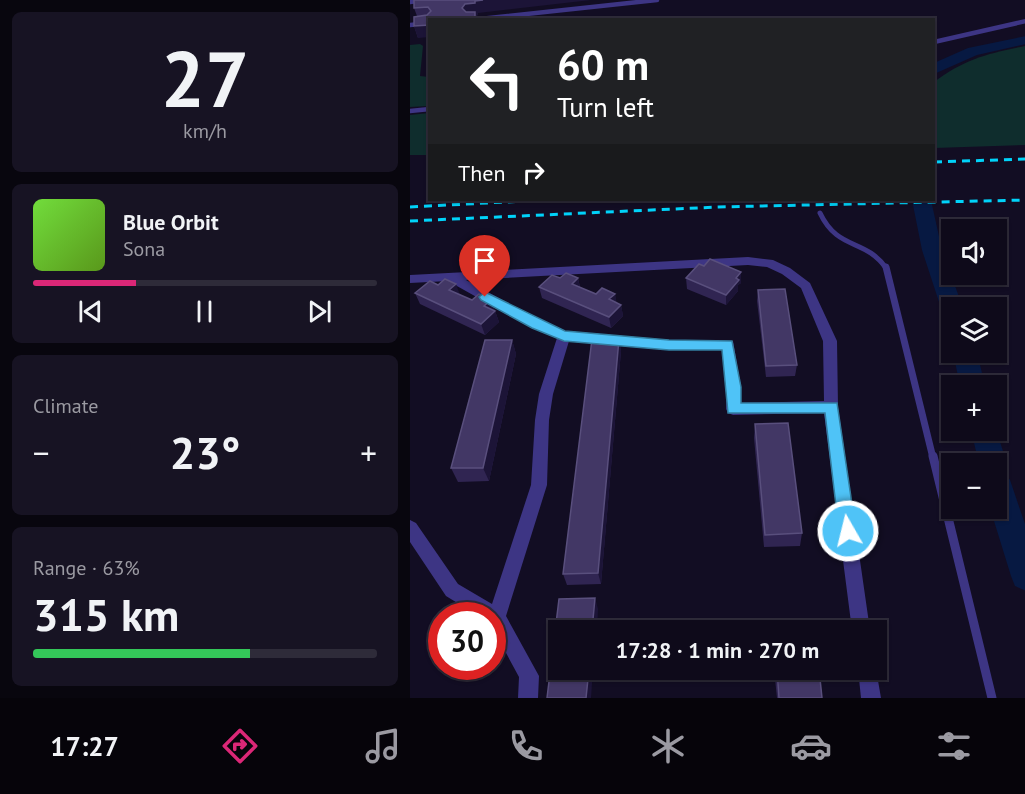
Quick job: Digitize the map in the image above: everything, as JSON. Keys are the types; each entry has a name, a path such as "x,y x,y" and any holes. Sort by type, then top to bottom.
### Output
{"street":[{"path":"410,279 748,261 769,263 786,271 806,286 830,341 831,407 860,620"},
{"path":"448,276 537,325 564,336 669,345 728,345 734,387 733,409 831,407"},
{"path":"502,602 539,485 542,420 546,394 564,336"},
{"path":"410,528 452,590 472,602"},
{"path":"506,633 530,676 528,698"},
{"path":"869,680 871,698"}],"lane":[{"path":"410,2 425,0"},
{"path":"488,18 657,0"},
{"path":"535,18 543,12"},
{"path":"935,42 1025,21"},
{"path":"410,25 428,23"},
{"path":"410,111 428,109"},
{"path":"820,213 825,228 835,237 878,255 886,267 992,698"}],"green space":[{"path":"410,45 423,46 420,76 428,77 428,106 410,107"},
{"path":"1025,46 1025,145 935,148 935,81 966,62"},
{"path":"428,113 428,155 410,155 410,115"}],"building":[{"path":"414,0 483,0 465,4 462,8 466,12 475,12 475,18 428,18 428,25 414,26 414,17 427,15 431,11 428,7 414,8"},
{"path":"710,259 741,272 736,278 739,280 726,295 686,278 699,264 704,266"},
{"path":"566,273 578,278 572,284 596,294 602,288 615,294 609,299 621,305 609,317 539,287 552,275 560,278"},
{"path":"445,279 456,284 449,290 472,300 479,294 491,300 484,306 495,311 481,324 415,293 430,281 438,285"},
{"path":"785,289 797,365 766,366 758,290"},
{"path":"592,339 619,339 598,573 563,574"},
{"path":"485,340 512,340 483,468 451,468"},
{"path":"788,423 802,533 765,535 755,424"},
{"path":"595,598 593,620 556,620 559,599"},
{"path":"549,680 588,680 586,698 547,698"},
{"path":"778,680 820,680 822,698 779,698"}],"waterway":[{"path":"935,69 973,51 1026,40"},
{"path":"921,201 932,250 948,297"},
{"path":"968,363 970,375"},
{"path":"987,441 990,453"},
{"path":"1007,515 1026,576"}],"railway":[{"path":"935,162 1026,159"},
{"path":"410,221 718,207 1026,200"},
{"path":"410,207 525,201"}],"route":[{"path":"485,297 537,325 564,336 669,345 728,345 734,387 733,409 831,407 848,531"}]}
